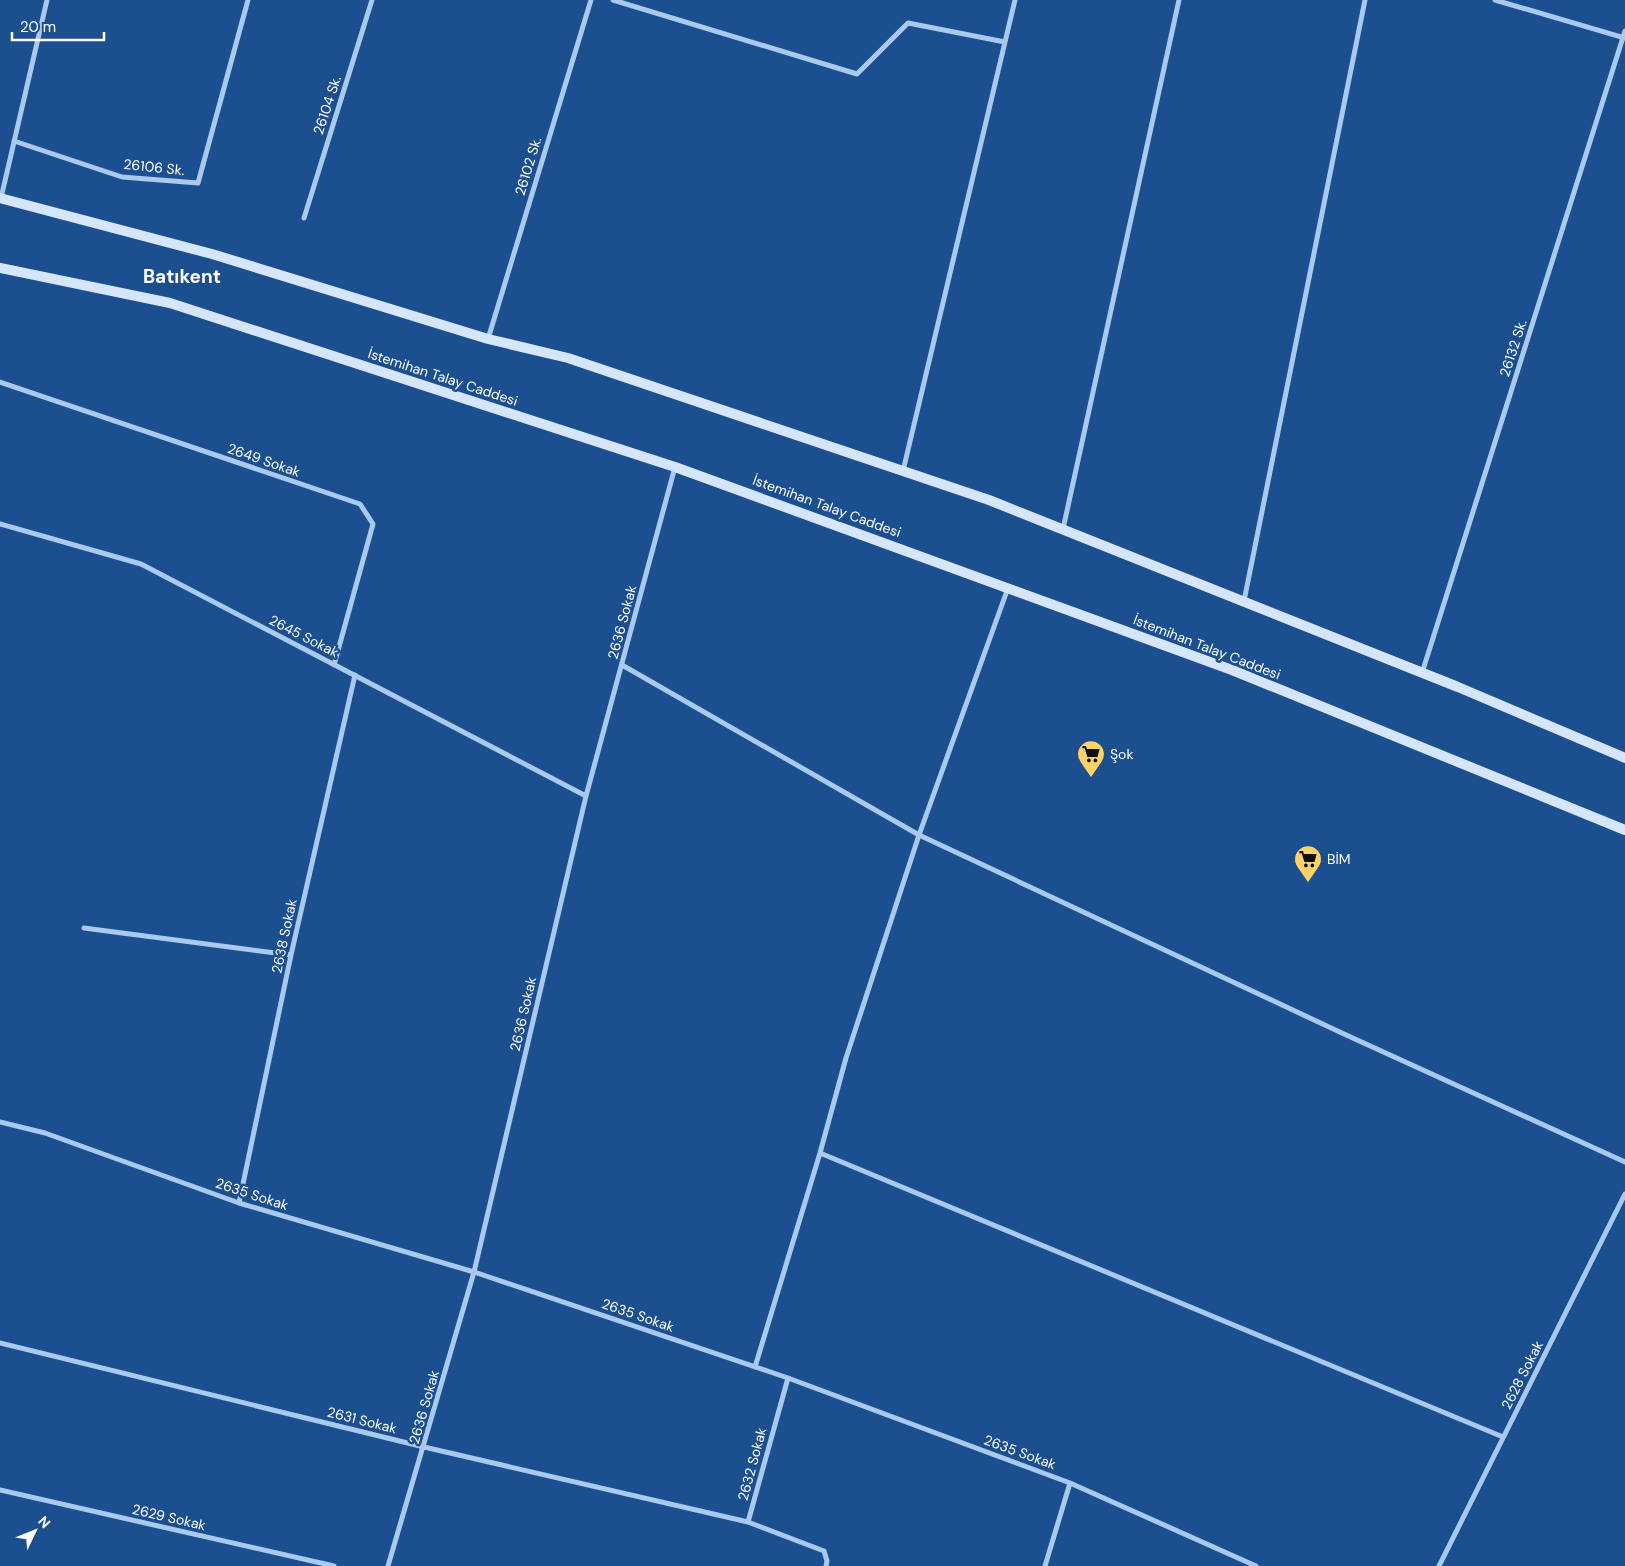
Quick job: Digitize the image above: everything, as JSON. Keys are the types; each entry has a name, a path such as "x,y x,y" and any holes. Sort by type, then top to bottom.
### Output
{"main road":[{"path":"0,198 212,254 488,340 568,358 989,500 1422,673 1625,758"},
{"name":"İstemihan Talay Caddesi","path":"0,268 170,303 675,467 1232,670 1625,830"}],"street":[{"path":"0,198 47,0"},
{"name":"26106 Sk.","path":"14,141 122,177 198,183 248,0"},
{"name":"26104 Sk.","path":"304,218 372,0"},
{"name":"26102 Sk.","path":"488,340 591,0"},
{"path":"613,0 857,74 908,23 1005,42"},
{"path":"903,471 1015,0"},
{"path":"1063,530 1179,0"},
{"path":"1244,602 1365,0"},
{"path":"1495,0 1624,38"},
{"name":"26132 Sk.","path":"1422,673 1625,31"},
{"name":"2649 Sokak","path":"0,382 360,504 373,524 334,665"},
{"name":"2636 Sokak","path":"388,1566 474,1272 586,796 675,467"},
{"name":"2645 Sokak","path":"0,524 141,564 586,796"},
{"path":"754,1367 820,1153 846,1058 919,835 1008,588"},
{"path":"622,665 919,835 1344,1034 1625,1162"},
{"name":"2638 Sokak","path":"239,1203 291,955 355,675"},
{"path":"84,928 291,955"},
{"name":"2635 Sokak","path":"0,1122 45,1133 239,1203 474,1272 788,1378 1070,1483 1256,1566"},
{"path":"820,1153 1503,1436"},
{"name":"2628 Sokak","path":"1439,1566 1625,1194"},
{"name":"2631 Sokak","path":"0,1343 424,1448 748,1522"},
{"name":"2632 Sokak","path":"788,1378 748,1522 824,1551 827,1561 826,1566"},
{"path":"1045,1566 1070,1483"},
{"name":"2629 Sokak","path":"0,1490 334,1566"}],"place":[{"name":"Şok","path":"1091,778"},
{"name":"BİM","path":"1308,883"}],"district":[{"name":"Batıkent","path":"182,276"}]}
